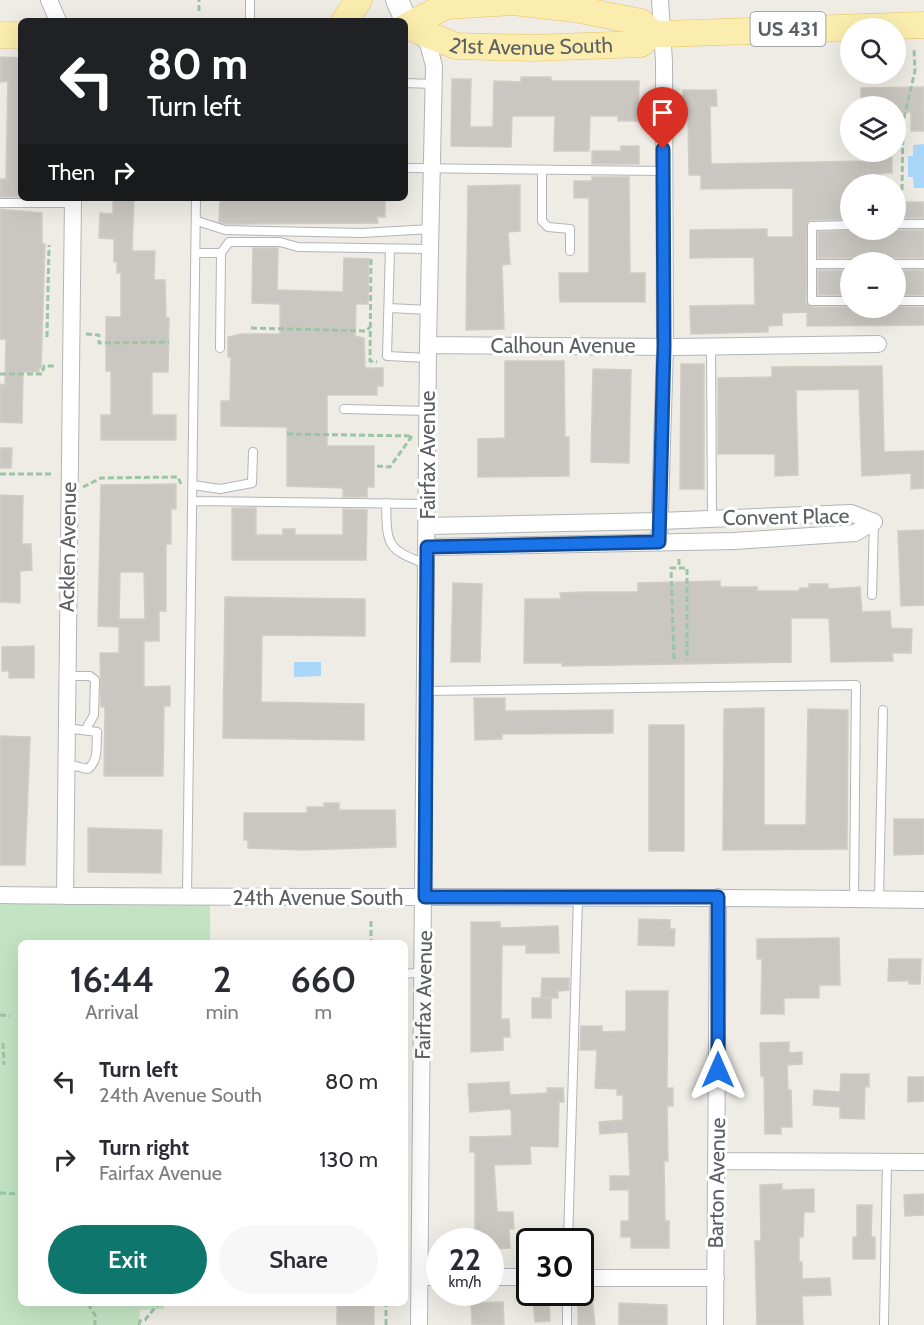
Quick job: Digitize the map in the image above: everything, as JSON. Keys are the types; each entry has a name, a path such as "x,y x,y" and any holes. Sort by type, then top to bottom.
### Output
{"main road":[{"path":"346,18 359,0"},
{"path":"397,0 404,18"},
{"name":"21st Avenue South","path":"408,26 446,6 513,2 565,5 640,22 658,33"},
{"name":"21st Avenue South","path":"408,27 456,46 532,48 641,44 658,33 924,25"},
{"path":"0,35 18,35"}],"street":[{"path":"50,0 57,18"},
{"path":"659,542 664,346 663,171 658,33 660,0"},
{"name":"Fairfax Avenue","path":"408,28 428,43 433,54 428,352 420,1325"},
{"name":"Acklen Avenue","path":"64,896 73,201"},
{"name":"Calhoun Avenue","path":"428,352 664,346 878,344"},
{"name":"Convent Place","path":"427,526 660,521 851,513 874,522"},
{"name":"Convent Place","path":"427,547 659,542 855,533 874,522"},
{"name":"24th Avenue South","path":"0,895 187,898 718,897 924,900"},
{"name":"Barton Avenue","path":"715,1325 718,1161 718,897"},
{"path":"718,1161 924,1162"},
{"path":"420,1277 426,1277"},
{"path":"594,1278 716,1278"}],"lane":[{"path":"250,0 250,18"},
{"path":"408,83 433,84"},
{"path":"408,168 663,171"},
{"path":"542,171 542,221 548,227 570,229 570,251"},
{"path":"0,203 49,201"},
{"path":"187,898 196,201"},
{"path":"197,221 225,230 362,233 431,229"},
{"path":"906,224 924,224"},
{"path":"840,225 812,226 812,302 840,301"},
{"path":"220,348 221,254 229,242 280,242 298,248 430,249"},
{"path":"390,249 387,356 428,352"},
{"path":"196,253 221,254"},
{"path":"812,264 840,264"},
{"path":"906,264 924,264"},
{"path":"906,301 924,301"},
{"path":"388,308 429,310"},
{"path":"711,346 712,518"},
{"path":"344,410 428,411"},
{"path":"193,485 220,489 252,483 253,452"},
{"path":"193,501 427,504"},
{"path":"386,503 387,538 392,546 406,556 427,564"},
{"path":"872,596 874,522"},
{"path":"66,676 90,676 95,680 94,715 86,729"},
{"path":"426,691 856,685 854,899"},
{"path":"879,899 882,710"},
{"path":"66,728 97,732 96,761 87,769 66,764"},
{"path":"568,1228 578,898"},
{"path":"408,974 424,972"},
{"path":"884,1325 887,1161"},
{"path":"567,1306 567,1325"}],"path":[{"path":"199,0 199,11"},
{"path":"902,174 903,122 915,71 914,49"},
{"path":"47,337 49,245"},
{"path":"48,291 56,291"},
{"path":"251,328 366,331 370,326"},
{"path":"83,333 99,335 99,343 170,342"},
{"path":"0,374 42,374 44,366 55,366"},
{"path":"287,434 412,436 390,467 377,466"},
{"path":"0,474 53,474"},
{"path":"82,487 101,478 178,477 182,489"},
{"path":"679,568 680,559"},
{"path":"674,660 671,568 687,568 687,660"},
{"path":"371,921 371,940"},
{"path":"0,1015 10,1016"},
{"path":"3,1043 4,1065"},
{"path":"0,1193 18,1194"},
{"path":"89,1306 94,1315 95,1325"},
{"path":"140,1325 140,1321 145,1320 156,1306"},
{"path":"386,1306 386,1325"}],"green space":[{"path":"0,895 210,898 210,940 18,940 18,1306 164,1306 164,1309 140,1310 139,1325 0,1325"}],"water":[{"path":"924,144 924,188 914,188 913,177 908,177 908,156 913,156 913,145"},
{"path":"294,662 321,662 321,676 294,677"}],"building":[{"path":"0,57 18,58 18,197 0,197 0,179 6,179 8,81 0,82"},
{"path":"521,77 551,77 551,81 639,81 638,121 618,121 618,116 590,116 589,151 554,151 555,116 512,116 511,147 451,146 452,79 471,79 470,127 493,127 494,81 521,82"},
{"path":"924,87 924,131 911,131 911,112 906,112 906,96 861,96 861,88"},
{"path":"683,90 716,90 717,106 710,106 711,164 892,162 892,173 840,174 840,219 807,222 806,302 812,307 840,307 840,318 906,318 906,307 924,307 924,325 807,326 807,312 782,313 782,325 768,326 768,332 691,334 690,306 755,305 754,257 690,258 690,230 767,229 767,237 793,237 793,188 701,189 701,175 689,175 688,118 683,118"},
{"path":"621,146 639,146 639,164 592,164 592,151 621,151"},
{"path":"592,177 629,177 630,273 645,273 645,302 560,302 559,273 589,273 589,198 574,198 574,181 592,181"},
{"path":"520,185 520,231 508,232 510,264 502,265 504,329 466,330 468,186"},
{"path":"113,201 134,201 132,251 155,251 154,280 165,280 166,318 169,318 168,372 152,372 152,415 176,415 176,440 101,440 101,415 111,415 111,371 106,371 106,317 121,317 121,273 117,273 117,262 114,262 114,239 99,238 100,213 113,214"},
{"path":"220,201 385,201 385,217 377,217 378,223 226,224 219,222"},
{"path":"906,202 924,202 924,218 906,218"},
{"path":"0,209 42,213 42,244 45,244 41,368 39,372 23,372 22,423 0,422 0,384 5,385 6,339 0,339"},
{"path":"906,230 924,230 924,258 906,258 906,252 840,252 840,258 818,258 818,232 840,231 840,240 906,240"},
{"path":"253,248 278,248 277,290 343,292 344,258 369,259 368,304 356,304 355,336 364,338 365,368 383,368 383,386 377,386 377,395 327,395 327,446 374,446 374,487 367,487 367,497 343,497 343,488 287,486 287,427 221,426 221,401 230,401 231,357 228,357 228,337 241,334 280,334 280,304 252,303"},
{"path":"818,270 840,270 840,295 818,295"},
{"path":"906,270 924,270 924,295 906,295"},
{"path":"505,361 564,361 565,437 569,437 569,476 478,477 478,439 505,438"},
{"path":"681,364 704,364 704,489 680,489"},
{"path":"882,366 884,452 924,451 924,488 911,489 911,473 862,476 859,389 796,390 798,475 775,476 775,454 718,454 718,378 772,377 772,367"},
{"path":"593,369 631,370 629,463 591,462"},
{"path":"0,448 12,448 11,468 0,468"},
{"path":"176,484 176,509 171,509 171,544 166,544 166,611 159,611 159,641 144,641 144,687 170,686 170,706 164,706 163,776 104,776 105,707 101,707 100,653 119,653 119,627 98,626 101,485","holes":["120,572 144,572 145,619 119,619"]},
{"path":"0,495 23,496 22,544 31,544 32,570 20,571 20,603 0,602"},
{"path":"232,508 256,508 256,535 283,535 283,529 295,529 295,535 343,535 343,509 367,510 366,560 232,560"},
{"path":"924,530 924,605 901,606 898,531"},
{"path":"720,581 720,587 757,587 757,591 799,591 800,588 809,588 809,584 828,584 828,589 860,587 862,612 890,611 891,628 912,629 911,653 892,653 893,661 831,662 829,618 791,618 791,662 562,666 562,663 524,663 525,599 561,599 560,593 638,592 638,583"},
{"path":"453,583 482,584 480,662 451,662"},
{"path":"225,597 365,599 365,636 262,635 261,702 364,704 364,740 223,738"},
{"path":"34,646 34,678 9,678 9,671 2,671 2,647"},
{"path":"474,698 505,698 505,711 613,710 613,733 502,734 502,739 475,740"},
{"path":"764,708 764,825 806,825 808,709 848,710 847,849 723,850 724,709"},
{"path":"649,725 684,725 684,851 649,851"},
{"path":"0,736 30,737 25,865 0,865"},
{"path":"324,803 339,803 339,810 395,810 396,847 303,850 248,848 248,840 244,840 244,813 307,813 307,807 324,807"},
{"path":"894,819 924,819 924,854 894,855"},
{"path":"88,828 162,830 161,873 88,872"},
{"path":"639,919 670,920 670,929 675,929 674,946 638,945"},
{"path":"471,922 500,922 500,928 558,926 559,953 526,953 526,945 502,945 501,1019 509,1019 510,1037 503,1037 503,1050 471,1052"},
{"path":"839,938 840,985 819,985 819,998 784,998 784,1014 761,1014 762,959 757,959 757,939"},
{"path":"889,959 921,959 920,984 909,984 909,981 888,981"},
{"path":"542,978 569,978 569,990 558,991 558,998 541,997"},
{"path":"626,991 668,991 667,1088 673,1088 673,1106 667,1106 668,1161 664,1161 665,1221 669,1221 669,1248 631,1248 631,1237 621,1237 621,1221 629,1221 629,1190 610,1190 610,1176 630,1176 628,1132 600,1134 599,1122 623,1120 623,1095 617,1095 617,1089 595,1088 597,1050 580,1050 581,1026 602,1026 602,1032 626,1031"},
{"path":"532,998 551,998 551,1018 532,1018"},
{"path":"789,1042 789,1053 802,1052 802,1064 787,1065 788,1090 791,1090 792,1127 781,1127 781,1134 765,1134 764,1076 761,1076 760,1043"},
{"path":"841,1074 869,1074 869,1087 865,1086 864,1119 840,1118 840,1107 813,1105 814,1090 840,1092"},
{"path":"908,1077 924,1077 924,1101 908,1102"},
{"path":"509,1082 510,1095 547,1093 547,1088 563,1088 564,1102 559,1102 558,1147 530,1146 531,1164 494,1165 497,1212 513,1212 514,1229 509,1229 510,1248 504,1248 504,1228 475,1228 475,1152 470,1152 470,1137 512,1136 511,1109 470,1112 468,1084"},
{"path":"782,1184 782,1190 814,1189 814,1212 804,1212 803,1237 799,1237 799,1262 802,1262 802,1279 830,1278 831,1295 802,1296 803,1325 757,1325 755,1241 761,1241 760,1185"},
{"path":"924,1194 924,1215 905,1216 904,1195"},
{"path":"857,1205 872,1205 871,1237 875,1237 875,1259 853,1259 853,1237 857,1237"},
{"path":"619,1303 667,1305 667,1325 619,1325"},
{"path":"337,1306 374,1306 374,1325 337,1325"},
{"path":"471,1306 503,1306 504,1325 472,1324"},
{"path":"533,1306 549,1306 550,1321 535,1322"},
{"path":"578,1306 593,1306 595,1325 578,1325"}],"route":[{"path":"663,149 664,346 659,542 524,543 427,547 425,897 718,897 718,1070"}]}
